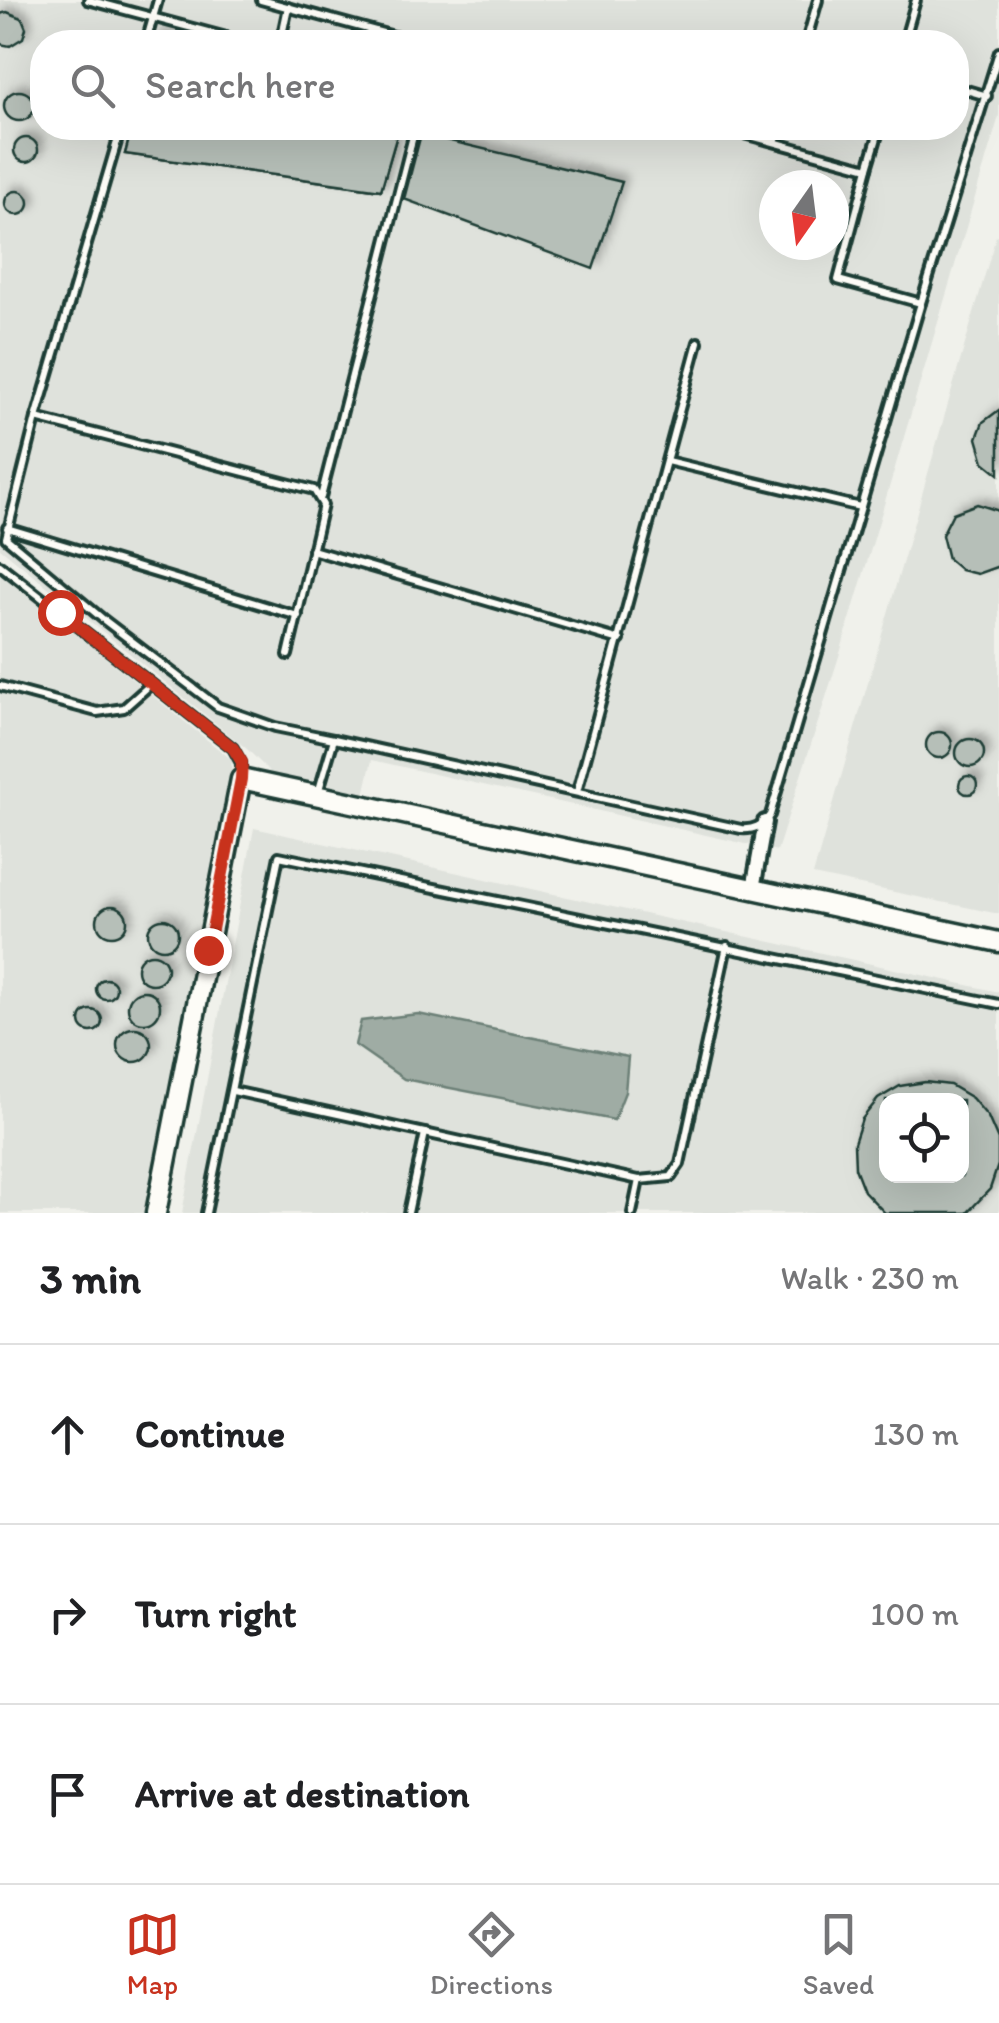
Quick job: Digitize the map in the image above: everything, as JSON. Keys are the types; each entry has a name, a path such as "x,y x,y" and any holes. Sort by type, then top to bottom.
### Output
{"street":[{"path":"156,1213 241,779 999,942"},
{"path":"753,889 765,822"}],"lane":[{"path":"88,0 197,30"},
{"path":"150,30 158,0"},
{"path":"261,0 372,30"},
{"path":"809,30 818,0"},
{"path":"907,30 916,0"},
{"path":"283,30 288,7"},
{"path":"117,140 7,528 6,538 12,546 218,707 275,727 750,830 770,815 999,52"},
{"path":"969,91 987,96"},
{"path":"288,655 323,505 321,497 412,140"},
{"path":"767,140 868,168"},
{"path":"876,140 838,280 921,303"},
{"path":"577,792 698,342"},
{"path":"36,418 314,490 321,497"},
{"path":"667,461 861,507"},
{"path":"7,528 298,616"},
{"path":"312,550 620,640"},
{"path":"0,565 233,748 242,762 241,779"},
{"path":"0,686 97,712 124,708 151,684"},
{"path":"318,794 334,739"},
{"path":"206,1213 278,856 999,1004"},
{"path":"233,1090 638,1180 671,1177 680,1164 727,946"},
{"path":"408,1213 425,1133"},
{"path":"632,1213 638,1180"}],"shaded area":[{"path":"0,0 999,0 999,116 841,650 777,851 372,760 363,799 275,777 247,749 0,548"},
{"path":"996,236 999,237 999,914 813,875"},
{"path":"0,572 232,760 226,821 146,1213 0,1213"},
{"path":"254,828 999,992 999,1213 182,1213"},
{"path":"418,1014 628,1057 625,1092 614,1120 404,1079 355,1045 361,1021"}],"building":[{"path":"7,12 22,18 26,28 23,38 10,46 0,44 0,14"},
{"path":"13,92 30,95 30,117 13,120 5,112 5,100"},
{"path":"26,138 37,145 35,159 17,159 17,141"},
{"path":"129,140 396,140 381,190 125,154"},
{"path":"129,140 396,140 381,190 125,154"},
{"path":"419,140 446,140 622,182 593,269 404,199"},
{"path":"17,191 29,203 17,215 5,203"},
{"path":"999,410 999,474 984,462 977,438 983,422"},
{"path":"977,504 999,511 999,566 977,574 961,570 948,559 942,535 953,513"},
{"path":"939,732 948,736 952,745 948,754 939,758 930,754 926,745 930,736"},
{"path":"970,739 980,743 984,753 980,763 970,767 960,763 956,753 960,743"},
{"path":"968,776 975,778 975,792 968,794 961,792 959,785 961,778"},
{"path":"112,906 123,910 127,921 123,932 112,936 101,932 97,921 101,910"},
{"path":"163,919 174,923 178,934 174,945 163,949 152,945 148,934 152,923"},
{"path":"152,954 163,958 167,969 163,980 152,984 141,980 137,969 141,958"},
{"path":"102,979 110,979 116,989 110,999 102,999 96,993 96,985"},
{"path":"144,991 155,996 160,1007 155,1018 144,1023 133,1018 128,1007 133,996"},
{"path":"91,1010 99,1013 99,1029 91,1032 83,1029 80,1021 83,1013"},
{"path":"134,1028 146,1033 151,1045 146,1057 134,1062 122,1057 117,1045 122,1033"},
{"path":"925,1082 950,1085 964,1093 888,1093 900,1086"},
{"path":"969,1096 988,1117 998,1140 998,1165 990,1189 967,1213 885,1213 864,1191 855,1168 854,1143 862,1119 878,1099 879,1183 969,1183"}],"route":[{"path":"60,612 233,748 242,762 208,950"}]}
